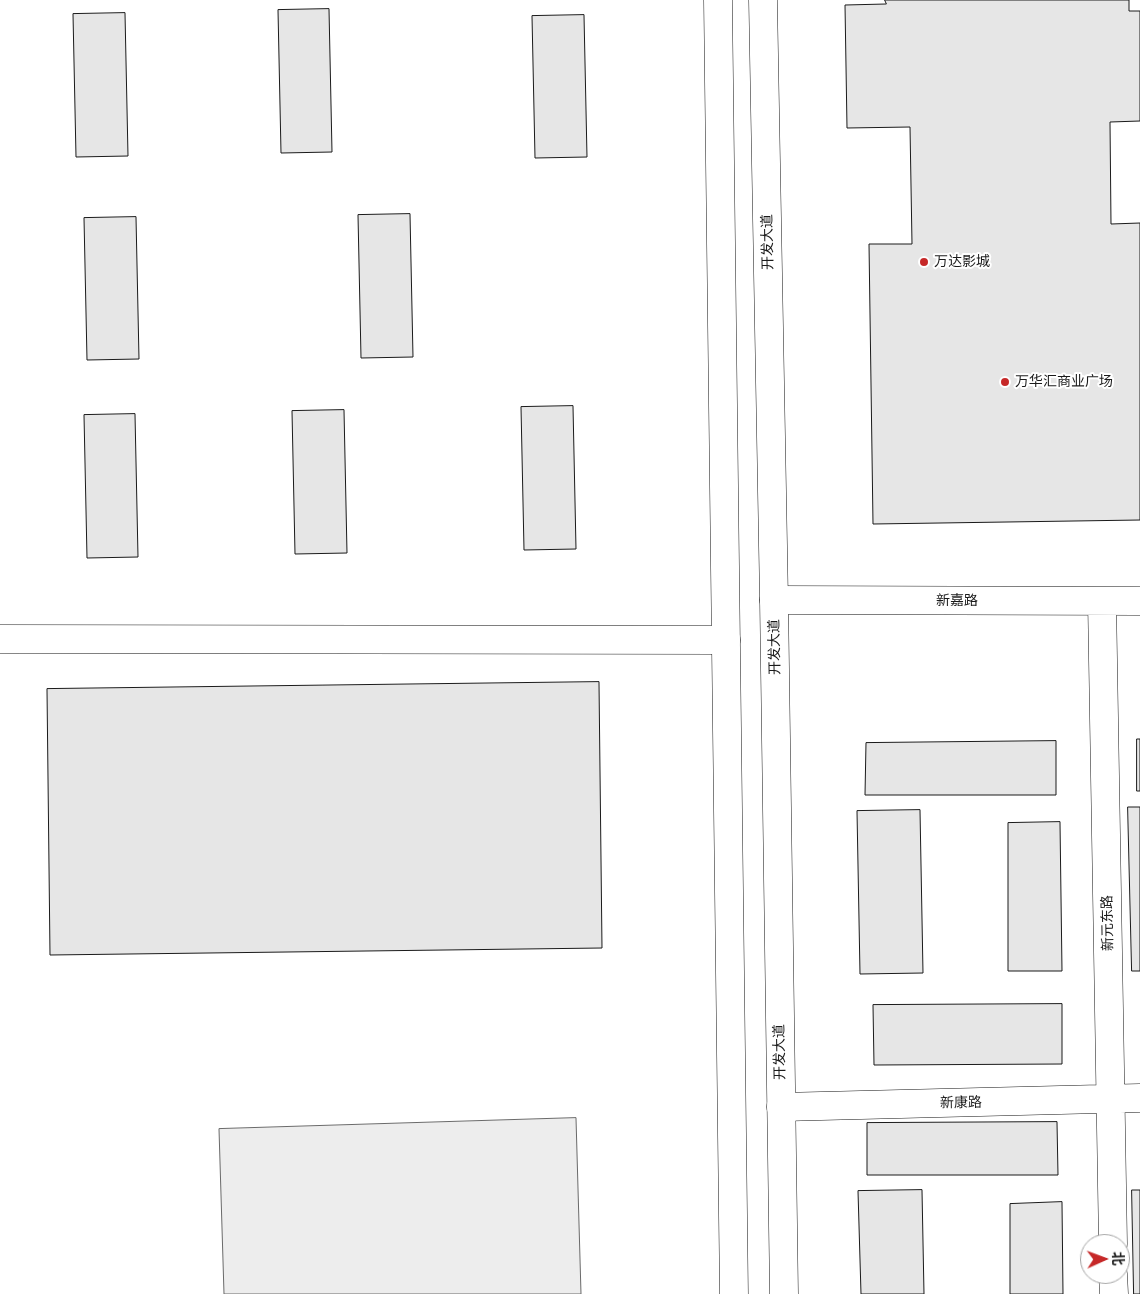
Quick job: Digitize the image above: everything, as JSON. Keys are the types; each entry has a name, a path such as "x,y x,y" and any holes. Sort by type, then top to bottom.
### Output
{"main road":[{"path":"718,0 734,1294"},
{"name":"开发大道","path":"763,0 784,1294"},
{"name":"新嘉路","path":"774,600 1140,601"},
{"name":"新元东路","path":"1102,601 1113,1234"},
{"path":"0,639 726,640"},
{"name":"新康路","path":"781,1107 1140,1098"}],"shaded area":[{"path":"576,1118 581,1294 224,1294 219,1129"}],"building":[{"name":"万华汇商业广场","path":"885,0 1129,0 1129,11 1140,11 1140,121 1110,122 1111,224 1140,223 1140,520 873,524 869,244 912,244 910,127 847,128 845,5 886,4"},
{"path":"329,9 332,152 281,153 278,10"},
{"path":"125,13 128,156 76,157 73,14"},
{"path":"584,15 587,157 535,158 532,16"},
{"path":"410,214 413,357 361,358 358,215"},
{"path":"136,217 139,359 87,360 84,218"},
{"path":"573,406 576,549 524,550 521,407"},
{"path":"344,410 347,553 295,554 292,411"},
{"path":"135,414 138,557 87,558 84,415"},
{"path":"599,682 602,948 50,955 47,689"},
{"path":"1137,739 1140,739 1140,791 1137,791"},
{"path":"1056,741 1056,795 865,795 866,743"},
{"path":"1128,807 1140,807 1140,971 1132,971"},
{"path":"920,810 923,973 860,974 857,811"},
{"path":"1060,822 1062,971 1008,971 1008,823"},
{"path":"1062,1004 1062,1064 874,1065 873,1005"},
{"path":"1057,1122 1058,1175 867,1175 867,1123"},
{"path":"922,1190 924,1294 861,1294 858,1191"},
{"path":"1132,1190 1140,1190 1140,1294 1134,1294"},
{"path":"1062,1202 1063,1294 1010,1294 1010,1204"}],"place":[{"name":"万达影城","path":"924,262"},
{"name":"万华汇商业广场","path":"1005,382"}]}
